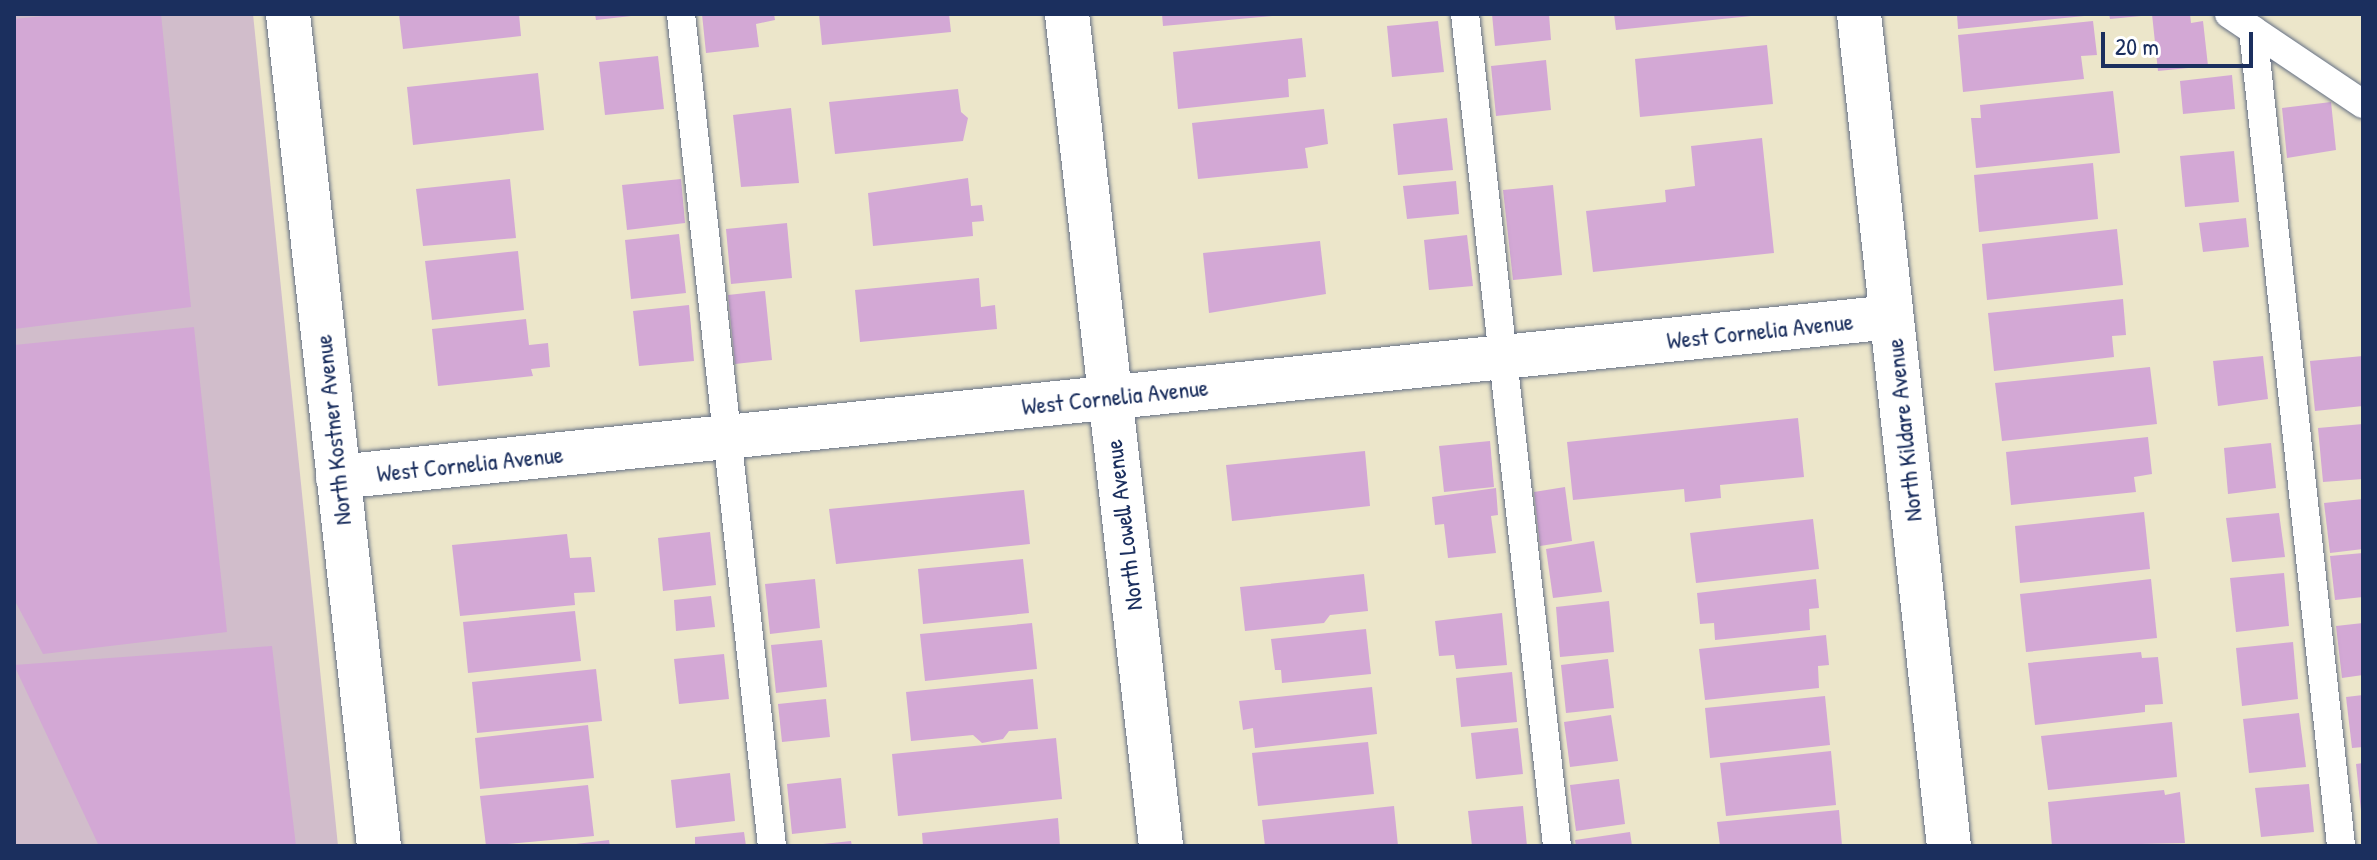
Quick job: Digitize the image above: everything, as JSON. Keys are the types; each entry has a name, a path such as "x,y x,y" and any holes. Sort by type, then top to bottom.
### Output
{"street":[{"name":"North Kostner Avenue","path":"288,14 379,846"},
{"name":"North Lowell Avenue","path":"1067,14 1161,846"},
{"name":"North Kildare Avenue","path":"1859,14 1949,846"},
{"name":"West Cornelia Avenue","path":"338,477 1891,317"}],"lane":[{"path":"681,14 772,846"},
{"path":"1465,14 1557,846"},
{"path":"2229,14 2363,104"},
{"path":"2253,30 2341,846"}],"shaded area":[{"path":"14,14 253,14 338,846 14,846"}],"building":[{"path":"64,14 161,14 191,307 14,329 14,19"},
{"path":"399,14 519,14 521,36 403,49"},
{"path":"595,14 631,14 631,16 596,20"},
{"path":"702,14 774,14 775,20 756,24 759,47 706,53"},
{"path":"819,14 949,14 951,32 822,45"},
{"path":"1162,14 1272,14 1272,16 1163,26"},
{"path":"1492,14 1549,14 1551,40 1495,46"},
{"path":"1614,14 1751,14 1751,16 1616,30"},
{"path":"1957,14 2084,14 2084,16 1958,29"},
{"path":"2109,14 2141,14 2141,16 2110,19"},
{"path":"2152,14 2190,14 2191,23 2203,21 2208,66 2158,71"},
{"path":"1438,21 1444,72 1392,77 1387,26"},
{"path":"2093,21 2097,55 2081,56 2084,79 1963,92 1958,35"},
{"path":"1302,38 1306,77 1288,79 1289,97 1178,109 1173,52"},
{"path":"1767,45 1773,104 1640,117 1635,59"},
{"path":"658,56 664,109 605,115 599,62"},
{"path":"1546,60 1551,110 1496,116 1491,66"},
{"path":"538,73 544,130 413,145 407,87"},
{"path":"2232,75 2235,109 2183,114 2180,81"},
{"path":"958,89 961,112 968,118 963,141 835,154 829,102"},
{"path":"2113,91 2120,153 1976,168 1971,118 1981,118 1980,105"},
{"path":"2331,102 2336,150 2287,158 2282,108"},
{"path":"791,108 799,183 741,187 733,115"},
{"path":"1324,109 1328,144 1305,148 1308,168 1198,179 1192,123"},
{"path":"1447,118 1453,170 1398,175 1393,124"},
{"path":"1762,138 1774,253 1593,272 1586,211 1666,202 1665,190 1695,186 1691,146"},
{"path":"2234,151 2239,202 2185,207 2180,156"},
{"path":"2093,163 2098,219 1979,232 1974,175"},
{"path":"968,178 971,206 982,205 984,221 972,222 973,236 873,246 868,193"},
{"path":"510,179 516,238 423,246 416,189"},
{"path":"681,179 685,223 627,230 622,185"},
{"path":"1456,181 1459,214 1407,219 1403,186"},
{"path":"1553,185 1562,275 1513,280 1503,190"},
{"path":"2246,218 2249,247 2203,252 2199,223"},
{"path":"787,223 792,278 731,284 726,229"},
{"path":"2117,229 2123,285 1987,300 1982,244"},
{"path":"679,234 686,293 631,299 625,240"},
{"path":"1467,235 1473,286 1429,290 1424,240"},
{"path":"1320,241 1326,294 1209,313 1203,253"},
{"path":"518,251 524,310 432,320 425,261"},
{"path":"979,278 981,307 995,305 997,329 860,342 855,290"},
{"path":"765,291 772,360 735,364 728,295"},
{"path":"2123,299 2126,335 2112,336 2114,357 1994,371 1988,313"},
{"path":"689,305 694,361 639,366 633,311"},
{"path":"526,319 529,345 548,343 550,367 531,369 533,376 438,386 432,329"},
{"path":"194,327 227,632 43,654 14,599 14,345"},
{"path":"2263,356 2268,399 2218,406 2213,361"},
{"path":"2363,356 2363,406 2315,411 2310,361"},
{"path":"2150,367 2157,424 2002,441 1995,383"},
{"path":"1798,418 1804,477 1720,485 1721,498 1685,502 1684,489 1573,500 1567,442"},
{"path":"2363,424 2363,479 2323,482 2318,428"},
{"path":"2148,437 2152,474 2134,477 2136,492 2011,505 2006,452"},
{"path":"1490,441 1494,487 1444,492 1439,446"},
{"path":"2271,443 2276,488 2228,494 2224,448"},
{"path":"1365,451 1370,506 1232,521 1226,465"},
{"path":"1565,487 1572,541 1540,546 1534,492"},
{"path":"1496,488 1498,515 1491,516 1496,553 1448,558 1444,524 1435,525 1432,497"},
{"path":"1024,490 1030,544 836,564 829,509"},
{"path":"2363,499 2363,549 2330,553 2324,503"},
{"path":"2144,512 2150,569 2020,583 2015,526"},
{"path":"2279,513 2285,557 2232,562 2226,518"},
{"path":"1813,519 1819,569 1696,583 1690,533"},
{"path":"710,532 716,585 663,591 658,538"},
{"path":"567,534 570,558 591,557 595,592 574,593 575,605 460,616 452,545"},
{"path":"1594,541 1602,592 1553,598 1546,549"},
{"path":"2363,553 2363,597 2335,600 2330,556"},
{"path":"1023,559 1029,613 923,624 918,569"},
{"path":"2284,573 2289,626 2236,632 2230,578"},
{"path":"1364,574 1368,611 1330,615 1324,623 1245,631 1240,587"},
{"path":"815,579 820,628 770,634 765,584"},
{"path":"1816,579 1819,608 1809,609 1810,630 1715,640 1714,623 1700,624 1697,593"},
{"path":"2151,579 2157,638 2026,652 2020,594"},
{"path":"711,596 715,627 676,631 674,600"},
{"path":"1609,601 1614,652 1560,657 1556,607"},
{"path":"575,611 581,661 468,673 463,622"},
{"path":"1502,613 1507,665 1456,669 1454,655 1439,656 1435,621"},
{"path":"1032,623 1037,669 925,681 920,634"},
{"path":"2363,623 2363,675 2342,678 2336,626"},
{"path":"1366,629 1371,674 1282,683 1281,670 1275,670 1271,639"},
{"path":"1826,635 1829,665 1818,666 1819,688 1705,700 1699,649"},
{"path":"822,640 827,687 776,693 771,645"},
{"path":"2293,642 2298,699 2242,706 2236,648"},
{"path":"272,646 296,846 99,846 14,665"},
{"path":"2141,652 2142,658 2158,657 2163,704 2145,705 2145,712 2035,725 2028,663"},
{"path":"724,654 729,699 679,704 674,659"},
{"path":"1608,659 1614,708 1566,713 1561,665"},
{"path":"596,669 602,721 477,733 472,682"},
{"path":"1512,672 1517,722 1461,727 1456,678"},
{"path":"1033,679 1038,729 1009,731 1003,739 982,743 973,735 911,741 906,692"},
{"path":"1372,687 1377,734 1255,748 1253,728 1243,730 1239,701"},
{"path":"2363,695 2363,747 2352,748 2346,697"},
{"path":"1825,696 1830,745 1710,758 1705,708"},
{"path":"826,699 830,737 782,742 778,704"},
{"path":"2299,713 2306,767 2249,773 2243,719"},
{"path":"1611,715 1618,761 1570,767 1564,722"},
{"path":"2172,722 2177,777 2048,790 2041,736"},
{"path":"588,725 594,778 480,789 475,738"},
{"path":"1518,728 1523,774 1476,779 1471,733"},
{"path":"1056,738 1062,799 898,816 892,754"},
{"path":"1368,742 1374,794 1258,806 1252,753"},
{"path":"1831,751 1836,805 1726,816 1720,763"},
{"path":"2363,763 2363,811 2361,811 2356,764"},
{"path":"730,773 735,821 676,828 671,780"},
{"path":"841,778 846,828 792,834 787,784"},
{"path":"1619,779 1625,824 1576,831 1570,785"},
{"path":"2309,784 2314,832 2261,837 2255,788"},
{"path":"588,785 594,836 486,846 480,796"},
{"path":"2164,790 2165,795 2180,792 2185,843 2052,846 2048,802"},
{"path":"1394,806 1398,846 1265,846 1262,820"},
{"path":"1523,806 1527,846 1472,846 1468,811"},
{"path":"1839,810 1842,846 1720,846 1717,822"},
{"path":"1058,818 1060,846 923,846 922,833"},
{"path":"744,832 746,846 695,846 695,837"},
{"path":"1630,832 1632,846 1576,846 1575,840"},
{"path":"609,840 610,846 576,846 576,844"},
{"path":"851,841 852,846 823,846 823,844"}]}
